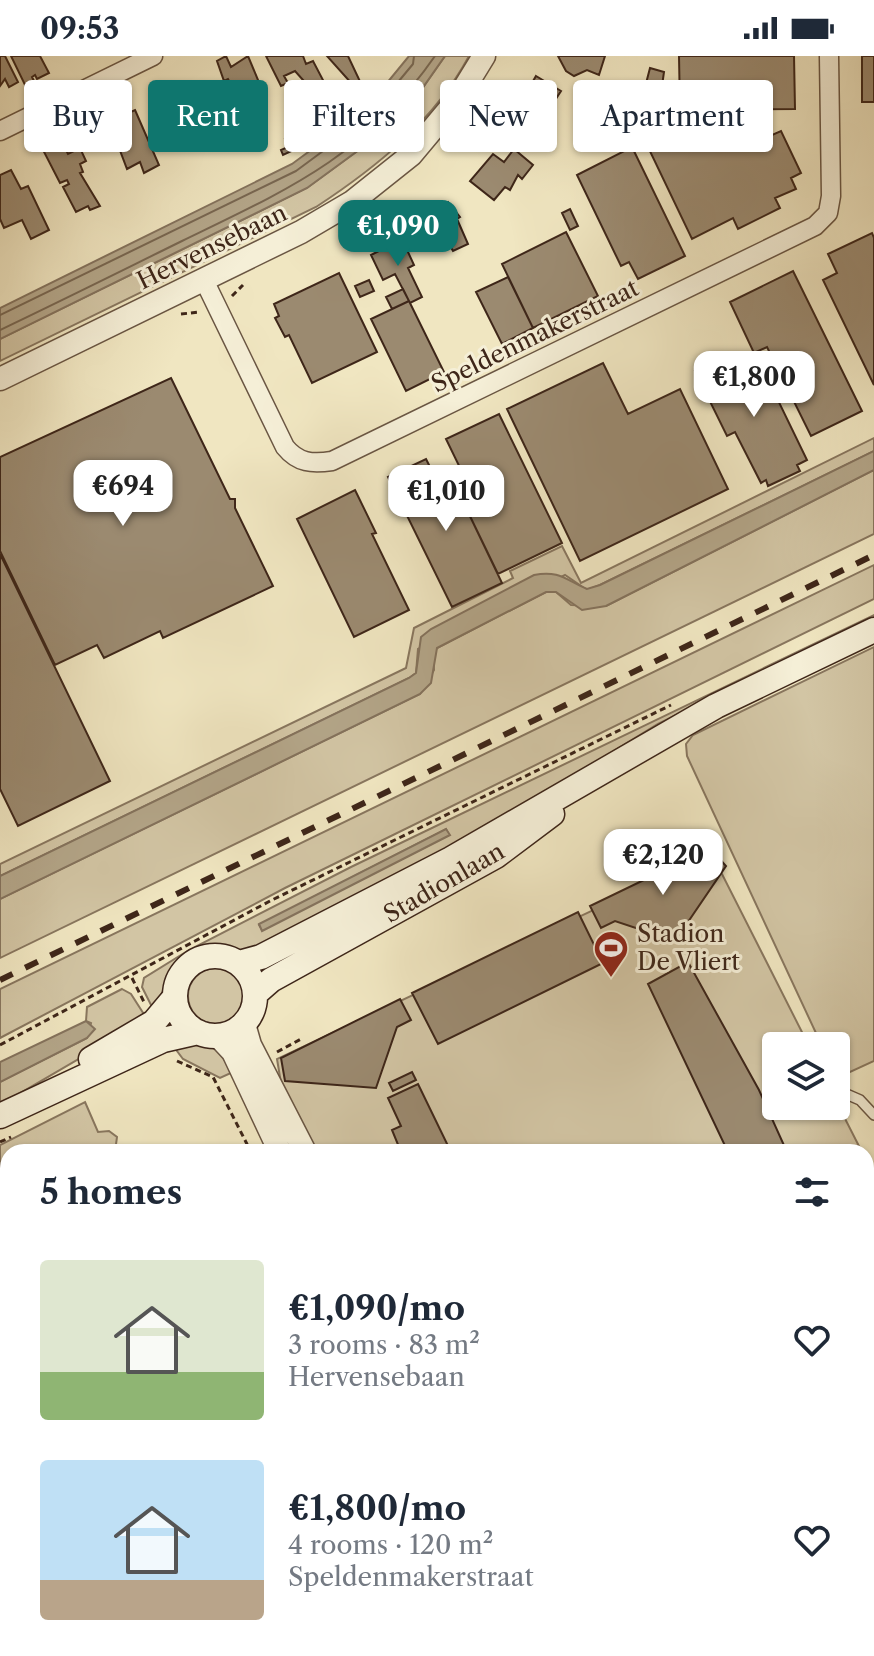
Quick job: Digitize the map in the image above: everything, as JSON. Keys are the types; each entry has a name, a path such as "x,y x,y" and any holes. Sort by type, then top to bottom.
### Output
{"main road":[{"name":"Stadionlaan","path":"239,963 261,957 395,889 716,706 874,630"},
{"name":"Stadionlaan","path":"255,994 271,980 496,856 624,759"},
{"path":"0,1116 69,1087 163,1040 208,1034 244,1024 253,1010 253,982 239,963 215,956 202,958 182,973 175,997 154,1022 63,1076 30,1101"},
{"path":"175,997 186,1024 208,1034"}],"street":[{"path":"108,56 117,74"},
{"path":"0,131 153,56"},
{"name":"Hervensebaan","path":"0,379 301,232 381,181 437,126 484,56"},
{"name":"Speldenmakerstraat","path":"204,280 285,447 295,459 315,464 332,461 815,226 828,213 831,196 829,56"},
{"path":"244,1024 250,1045 301,1144"},
{"path":"208,1034 233,1052 276,1144"}],"lane":[{"path":"850,1096 860,1100 874,1115"}],"path":[{"path":"0,1045 295,889 676,703"},
{"path":"171,1056 213,1077 247,1144"}],"shaded area":[{"path":"445,56 469,56 455,80 440,80 440,100 424,118 424,86"},
{"path":"356,152 390,152 316,207 0,361 0,339 307,188"},
{"path":"874,438 874,451 600,585 587,590 565,575 418,649 416,673 409,678 0,876 0,864 406,668 414,628 513,578 510,571 562,546 581,583"},
{"path":"874,470 874,534 0,958 0,899 420,694 434,670 433,654 437,648 546,592 556,592 571,605 606,606"},
{"path":"874,565 874,599 285,888 0,1038 0,989"},
{"path":"874,615 874,619 658,724 446,854 245,953 225,947 205,946 186,953 172,969 153,1009 142,987 144,978 189,950 351,867","holes":["446,829 449,835 262,930 259,925"]},
{"path":"874,647 874,1061 850,1072 850,1032 815,1032 687,756 686,744 693,735"},
{"name":"Stadion De Vliert","path":"706,857 722,874 802,1032 762,1032 762,1120 846,1120 858,1144 311,1144 281,1083 277,1059"},
{"path":"216,968 235,977 244,996 235,1015 216,1024 197,1015 188,996 197,977"},
{"path":"122,989 131,994 147,1019 0,1105 0,1082 87,1038 91,1023 86,1021 87,1007"},
{"path":"193,1040 215,1047 233,1072 220,1078 183,1059 171,1043"},
{"path":"85,1102 98,1132 109,1131 117,1137 116,1144 2,1144"}],"water":[{"path":"409,56 445,56 424,86 424,80 389,80"},
{"path":"308,152 356,152 307,188 0,339 0,308 292,164"},
{"path":"874,451 874,470 606,606 582,610 556,592 546,592 437,648 431,683 420,694 0,899 0,876 409,678 416,673 421,637 534,575 556,575 587,589 600,585"},
{"path":"446,829 450,835 262,931 259,924"},
{"path":"86,1021 95,1029 87,1038 0,1082 0,1062"}],"building":[{"path":"0,56 5,56 18,82 9,87 5,79 0,86"},
{"path":"11,56 40,56 49,73 37,79 35,75 34,80 24,80 24,83"},
{"path":"226,56 231,67 248,56 258,80 224,80 217,61"},
{"path":"266,56 303,56 306,64 313,61 323,80 303,80 295,71 284,76 286,80 281,86"},
{"path":"327,56 348,56 359,80 348,80"},
{"path":"558,56 605,56 599,75 587,70 574,76 566,71"},
{"path":"679,56 794,56 795,109 773,109 773,80 679,80"},
{"path":"862,56 874,56 874,102 862,102"},
{"path":"650,68 664,72 663,80 647,80"},
{"path":"135,110 148,140 148,152 153,152 159,165 144,173 140,162 127,169 121,152 132,152 132,111"},
{"path":"781,131 801,173 791,178 796,189 775,198 780,208 738,229 733,218 692,239 650,152 773,152 773,135"},
{"path":"44,152 82,152 86,161 80,164 83,172 80,173 100,206 90,210 88,206 76,212 63,187 69,184 67,180 60,183"},
{"path":"512,152 518,152 533,165 522,179 518,175 510,190 505,187 494,200 470,181 493,154 504,162"},
{"path":"622,152 634,152 685,256 638,279 629,262 621,266 577,175"},
{"path":"11,170 21,189 28,186 49,230 31,239 22,220 4,228 0,219 0,175"},
{"path":"448,202 460,217 457,219 468,244 453,251 448,242 438,247 423,215"},
{"path":"570,209 578,226 570,230 562,213"},
{"path":"566,232 598,296 533,328 502,264"},
{"path":"872,233 874,385 823,280 837,273 828,254"},
{"path":"402,239 414,265 408,268 422,297 410,303 395,274 383,280 371,255"},
{"path":"793,271 862,411 811,436 767,347 754,353 730,302"},
{"path":"339,273 377,352 312,383 289,335 285,337 275,318 279,316 274,304"},
{"path":"508,277 533,328 502,344 476,292"},
{"path":"369,280 374,291 360,297 355,286"},
{"path":"403,289 409,301 392,309 386,297"},
{"path":"409,301 444,372 406,391 371,319"},
{"path":"757,357 807,460 797,465 800,471 768,486 766,480 761,483 735,432 727,436 695,371 714,362 721,375"},
{"path":"603,363 628,414 680,389 728,489 580,561 507,409"},
{"path":"171,378 230,499 235,499 235,508 273,586 163,638 160,631 104,658 97,645 55,665 0,551 0,457"},
{"path":"499,414 562,543 498,574 454,483 465,478 446,439"},
{"path":"426,459 441,489 454,483 502,583 452,607 388,477"},
{"path":"355,490 376,533 372,534 409,610 354,637 297,519"},
{"path":"0,554 110,781 18,826 0,789"},
{"path":"710,848 726,866 675,941 615,921 601,928 590,906"},
{"path":"578,912 603,963 438,1044 412,993"},
{"path":"688,962 759,1090 762,1120 773,1120 783,1144 724,1144 648,984"},
{"path":"400,999 411,1020 397,1027 376,1088 285,1081 281,1058"},
{"path":"412,1072 416,1080 393,1091 389,1083"},
{"path":"418,1084 447,1144 398,1144 392,1130 401,1126 388,1098"}],"railway":[{"path":"0,980 874,555"}],"place":[{"name":"Stadion De Vliert","path":"611,979"}]}
